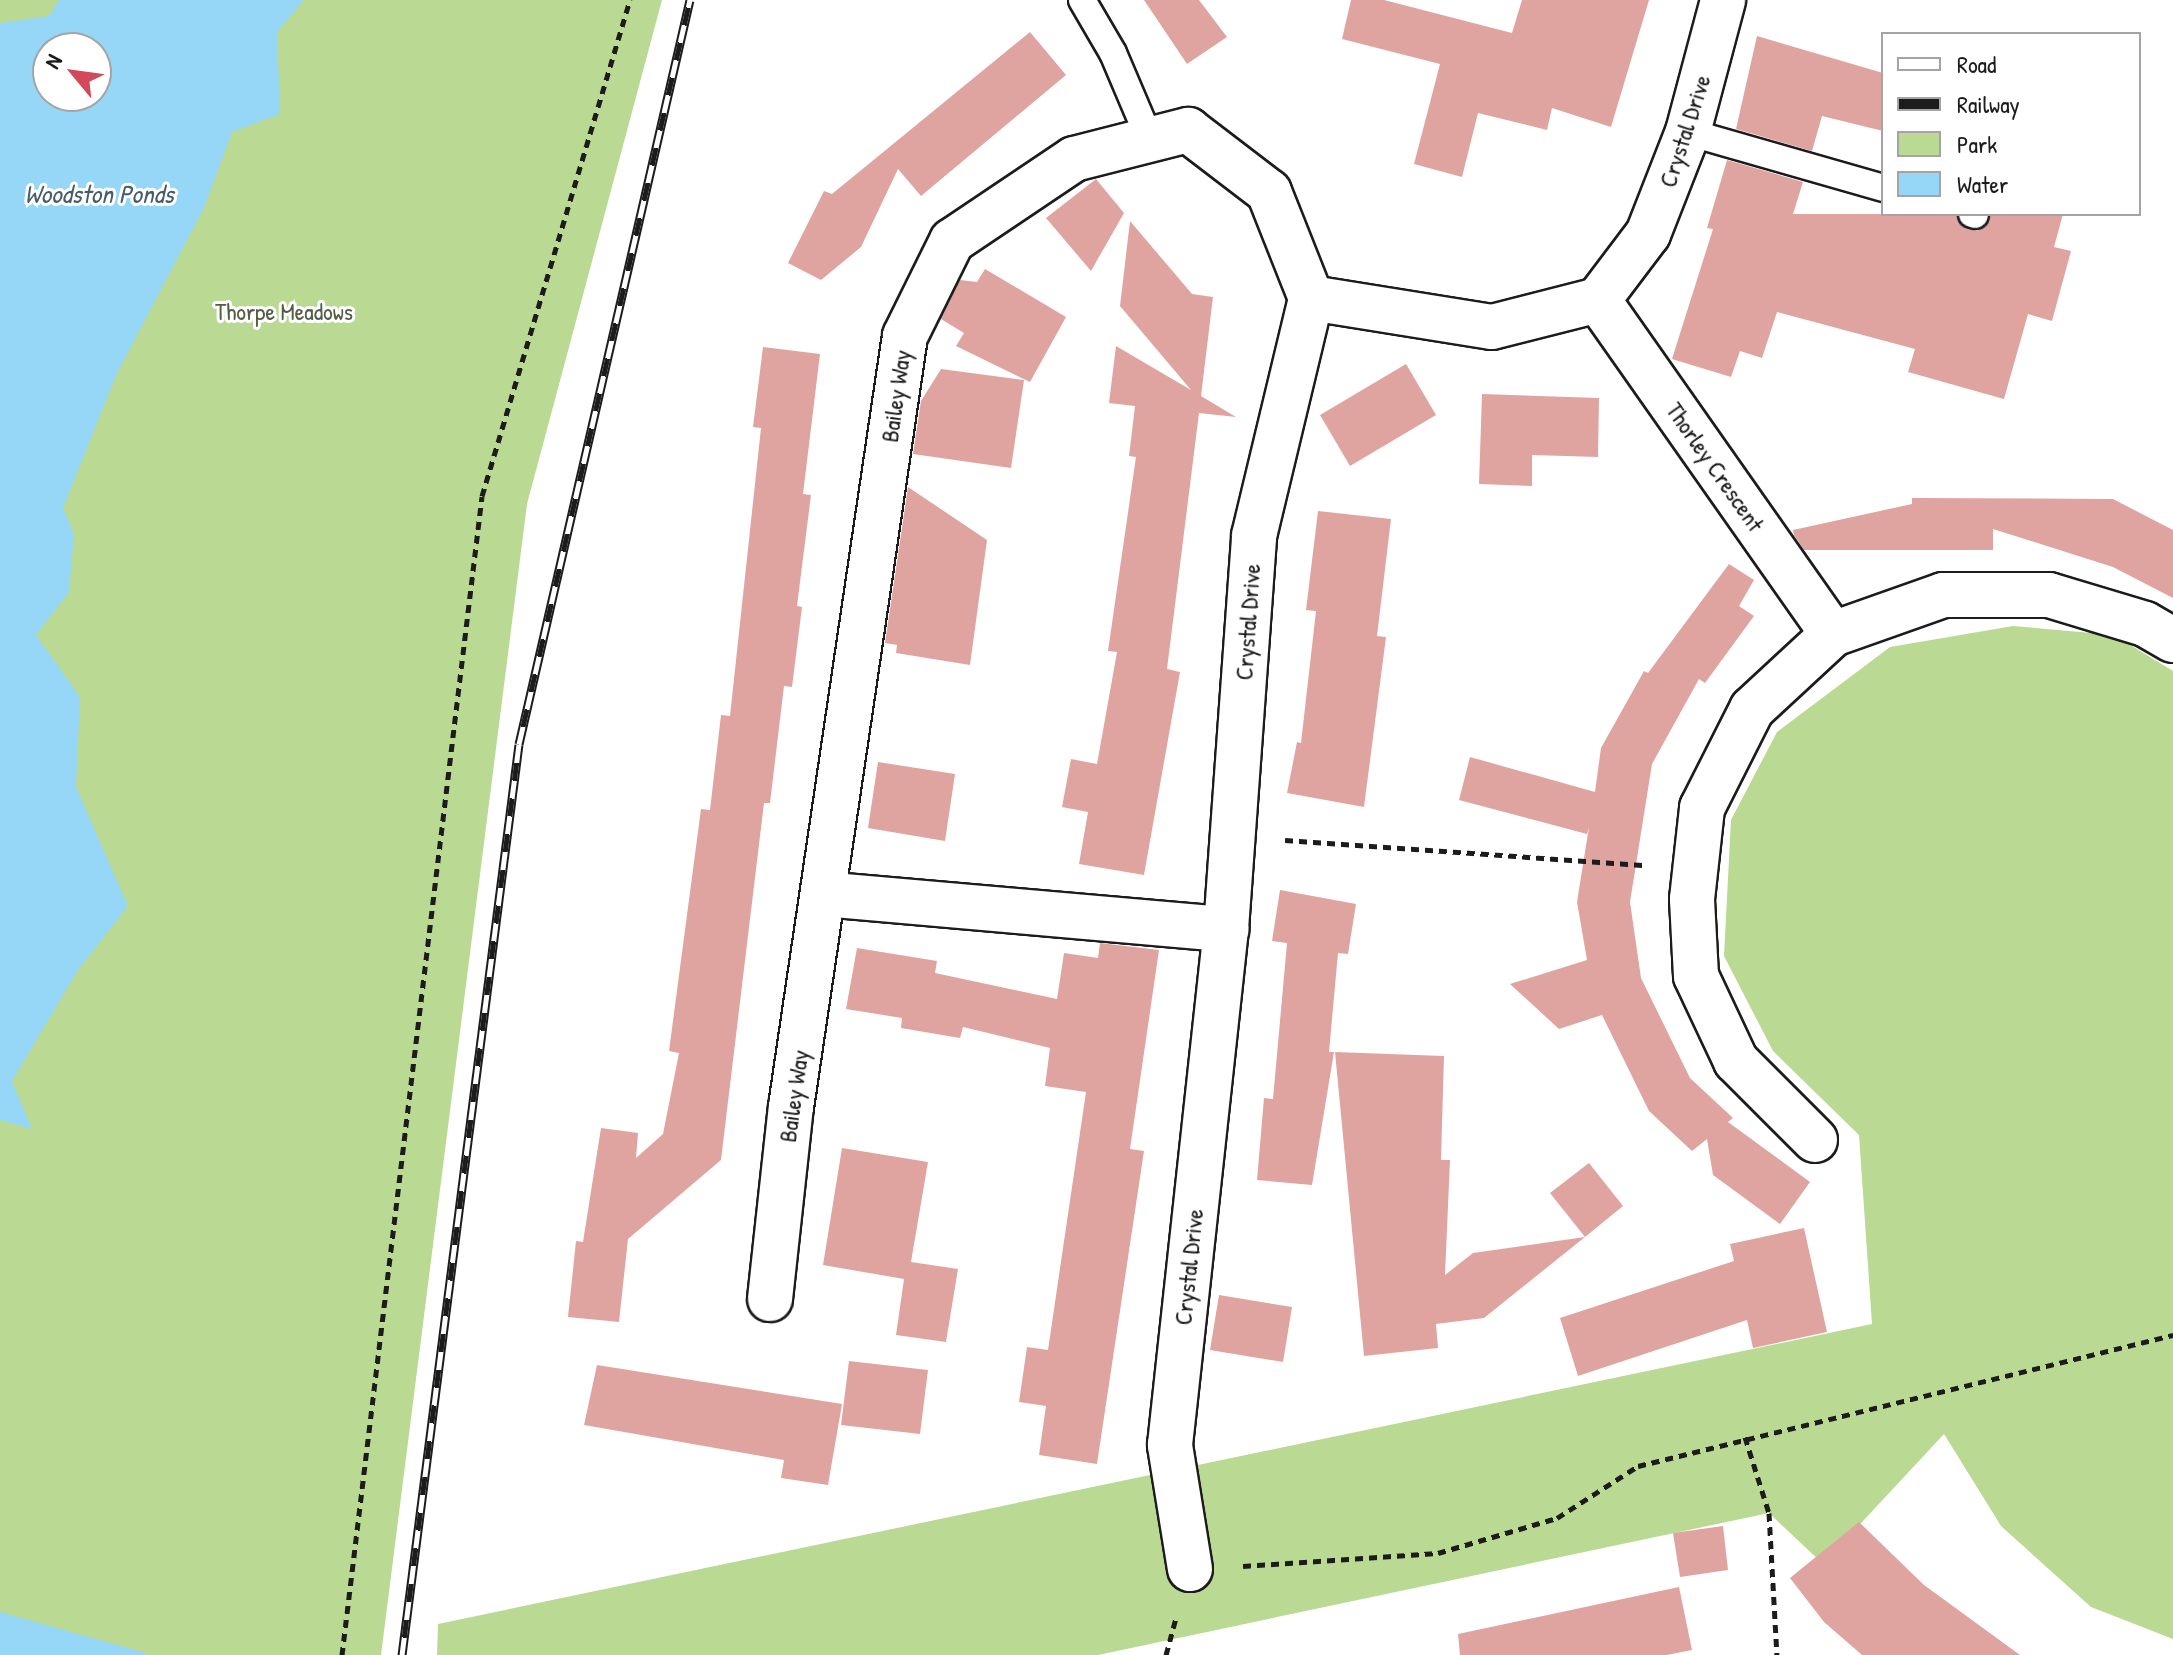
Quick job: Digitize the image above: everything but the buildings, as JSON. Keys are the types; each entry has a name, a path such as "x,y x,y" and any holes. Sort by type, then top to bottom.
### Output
{"street":[{"name":"Crystal Drive","path":"1598,300 1648,234 1688,132 1723,0"},
{"name":"Bailey Way","path":"770,1299 823,894 905,336 952,241 1074,159 1188,130 1269,192 1311,298"},
{"name":"Crystal Drive","path":"1190,1569 1170,1445 1226,929 1254,536 1311,298"},
{"path":"1311,298 1492,327 1598,300"},
{"name":"Thorley Crescent","path":"1598,300 1833,634"},
{"path":"1815,1140 1736,1061 1696,976 1695,869 1702,808 1752,709 1833,634 1943,595 2049,595 2145,624 2173,640"},
{"path":"823,894 1226,929"}],"lane":[{"path":"1082,0 1113,53 1150,140"},
{"path":"1688,132 1881,187"}],"path":[{"path":"342,1655 482,496 630,0"},
{"path":"1232,836 1695,869"},
{"path":"1190,1569 1438,1553 1557,1518 1638,1466 1745,1437 2173,1335"},
{"path":"1745,1437 1769,1513 1777,1655"}],"green space":[{"name":"Thorpe Meadows","path":"0,0 662,0 527,504 381,1655 0,1655"},
{"path":"2013,626 2114,635 2173,671 2173,1639 2091,1607 2001,1526 1944,1434 1823,1564 1769,1513 1098,1655 437,1655 438,1624 1872,1324 1859,1135 1773,1051 1724,956 1731,820 1777,732 1890,647"}],"water":[{"name":"Woodston Ponds","path":"59,0 304,0 277,32 280,114 232,132 204,208 117,373 63,508 74,534 69,592 36,635 80,697 76,787 128,906 78,970 12,1081 32,1129 0,1120 0,23 49,16"},
{"path":"0,1612 146,1653 146,1655 0,1655"}],"railway":[{"path":"402,1655 519,744 690,0"}]}
